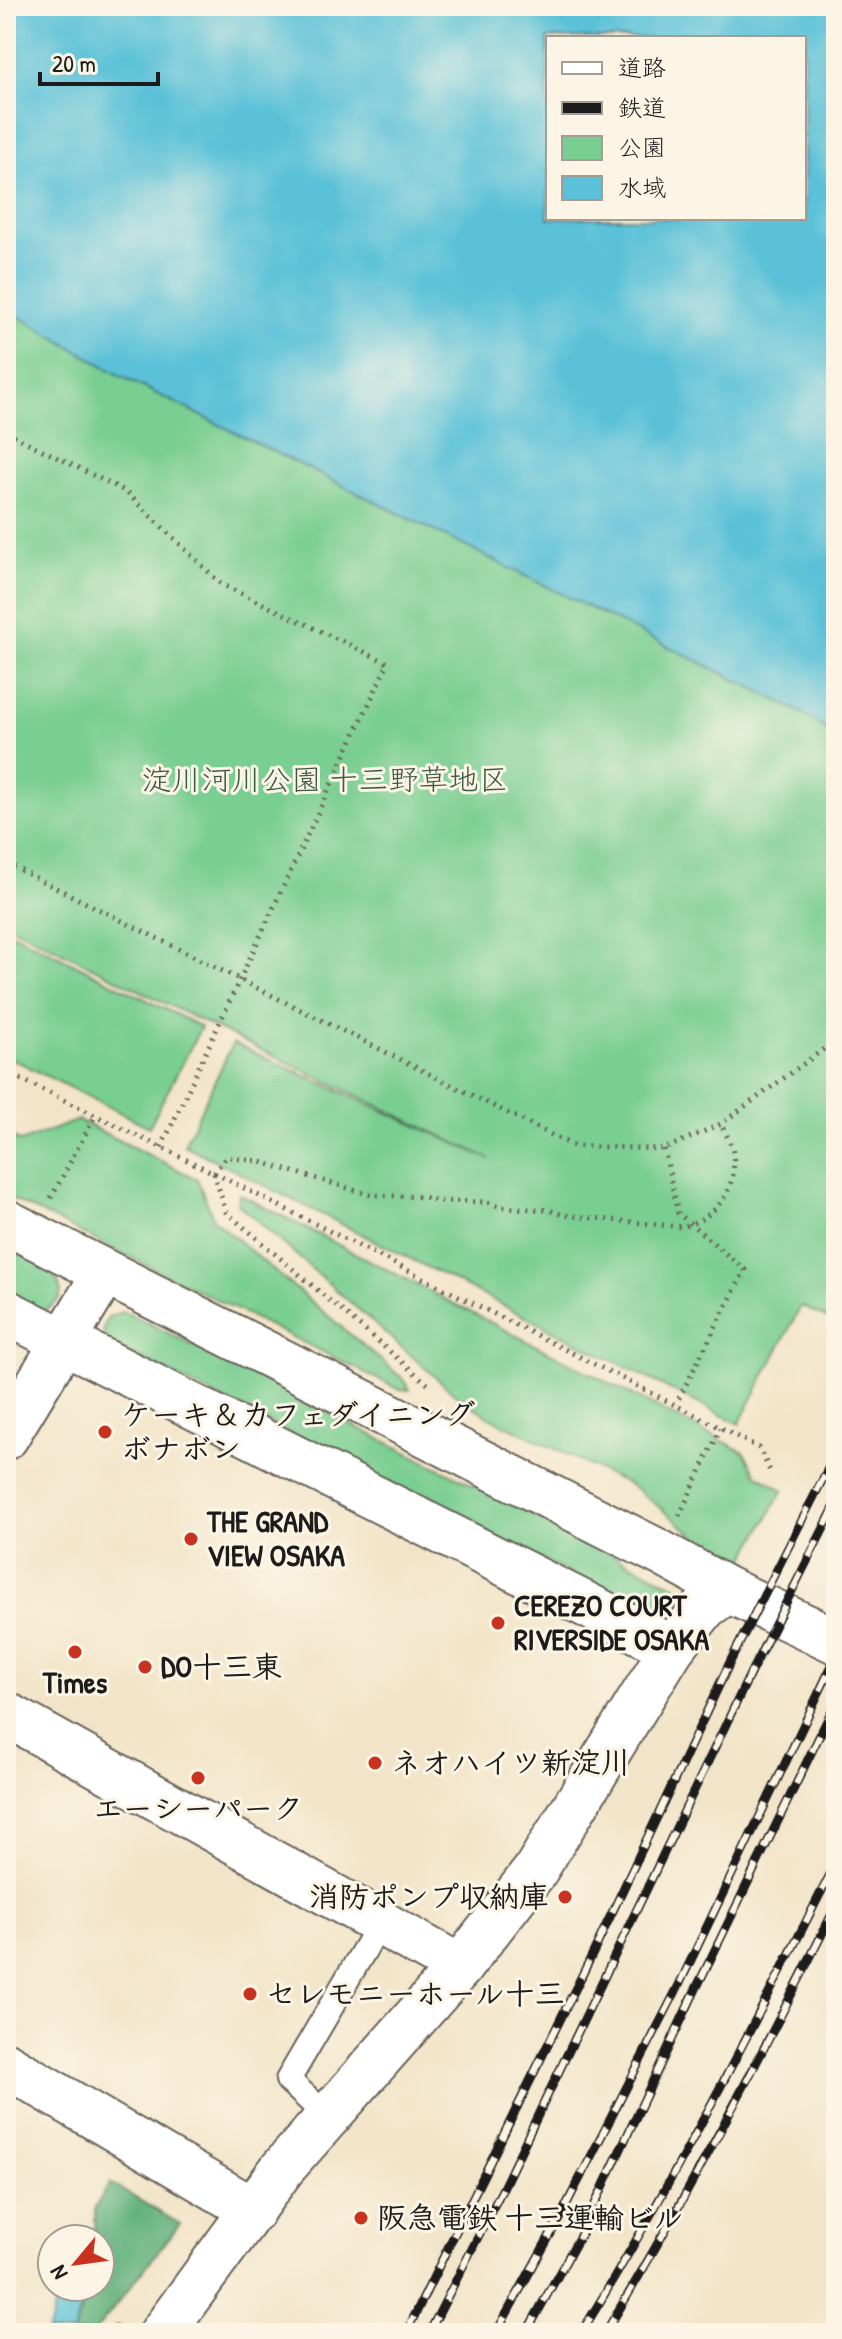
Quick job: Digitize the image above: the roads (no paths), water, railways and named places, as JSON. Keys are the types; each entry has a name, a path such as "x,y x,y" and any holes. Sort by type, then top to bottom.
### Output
{"street":[{"path":"6,1222 728,1590 836,1641"},
{"path":"6,1437 105,1273"},
{"path":"6,1312 672,1648"},
{"path":"162,2333 282,2169 460,1967 535,1871 672,1648 705,1607 728,1590"},
{"path":"6,1714 460,1967"},
{"path":"6,2065 253,2210"}],"lane":[{"path":"328,2117 288,2080 380,1923"}],"water":[{"path":"6,6 836,6 836,736 799,711 123,377 6,309"},
{"path":"56,2303 83,2303 73,2333 47,2333"}],"railway":[{"path":"406,2333 594,1951 731,1660 836,1453"},
{"path":"429,2333 501,2192 752,1670 836,1504"},
{"path":"496,2333 559,2219 679,1985 836,1657"},
{"path":"526,2333 581,2234 836,1702"},
{"path":"581,2333 682,2159 836,1863"},
{"path":"605,2333 725,2122 836,1906"}],"place":[{"name":"ケーキ＆カフェダイニング ボナボン","path":"105,1432"},
{"name":"THE GRAND VIEW OSAKA","path":"191,1539"},
{"name":"CEREZO COURT RIVERSIDE OSAKA","path":"498,1623"},
{"name":"Times","path":"75,1652"},
{"name":"DO十三東","path":"145,1667"},
{"name":"ネオハイツ新淀川","path":"375,1763"},
{"name":"エーシーパーク","path":"198,1778"},
{"name":"消防ポンプ収納庫","path":"565,1897"},
{"name":"セレモニーホール十三","path":"250,1994"},
{"name":"阪急電鉄 十三運輸ビル","path":"361,2218"}],"park label":[{"name":"淀川河川公園 十三野草地区","path":"325,780"}]}
